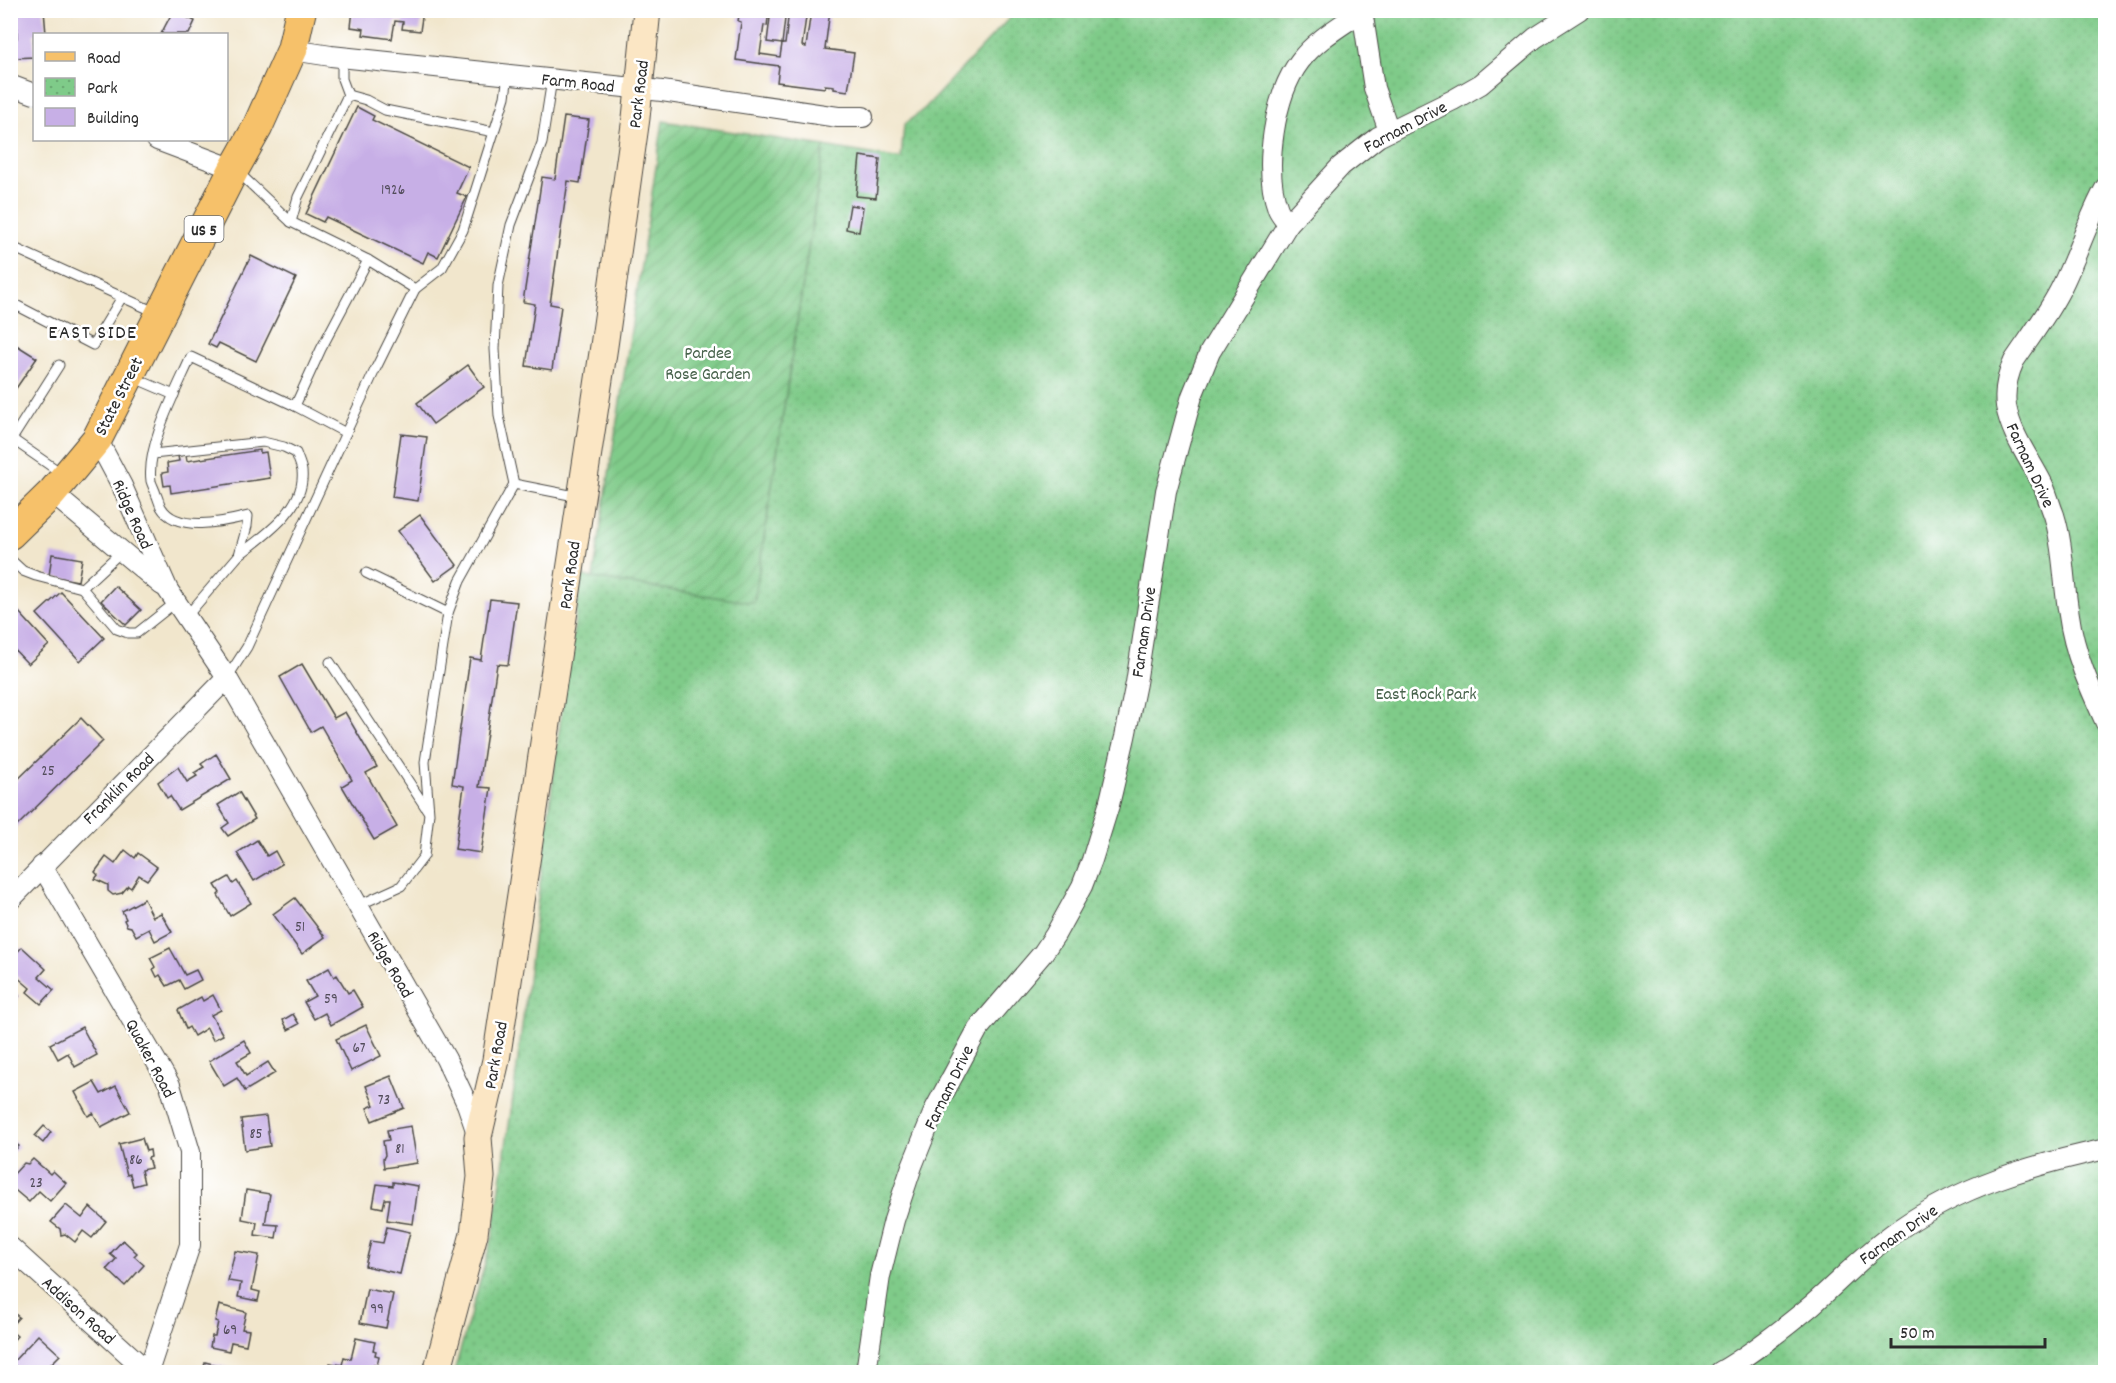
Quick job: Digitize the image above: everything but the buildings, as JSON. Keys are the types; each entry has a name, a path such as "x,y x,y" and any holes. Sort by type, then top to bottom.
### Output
{"main road":[{"name":"State Street","path":"10,534 59,484 97,440 257,128 292,50 301,10"},
{"name":"Park Road","path":"478,1137 496,1060 615,268 647,10"},
{"name":"Ridge Road","path":"437,1372 474,1234 481,1177 478,1137"}],"street":[{"name":"Farnam Drive","path":"866,1372 880,1276 894,1220 909,1174 935,1109 978,1029 1037,960 1055,935 1074,901 1092,860 1121,759 1136,683 1161,513 1192,396 1216,342 1288,224 1341,166 1362,147 1389,131 1481,84 1535,38 1579,10"},
{"path":"1288,224 1278,211 1271,178 1273,142 1284,94 1292,73 1312,47 1362,11 1374,88 1389,131"},
{"name":"Farm Road","path":"292,50 639,88 838,117 863,117"},
{"path":"10,85 33,94"},
{"path":"160,141 234,169"},
{"name":"Farnam Drive","path":"2106,188 2087,225 2062,286 2014,362 2005,392 2013,429 2044,487 2054,517 2060,539 2073,638 2089,687 2106,723"},
{"name":"Ridge Road","path":"97,440 122,486 177,603 227,678 446,1059 467,1104 478,1137"},
{"name":"Ridge Road","path":"59,484 122,551 177,603"},
{"name":"Franklin Road","path":"10,900 227,678"},
{"name":"Quaker Road","path":"42,866 170,1085 190,1152 190,1245 148,1372"},
{"name":"Farnam Drive","path":"1720,1372 1767,1341 1813,1304 1872,1250 1934,1207 2019,1170 2106,1149"},
{"name":"Addison Road","path":"10,1247 148,1372"}],"lane":[{"path":"291,222 298,197 348,95 342,78 342,57"},
{"path":"227,678 248,646 346,432 415,289 442,268 463,230 505,97 508,75"},
{"path":"357,906 401,886 424,856 429,813 425,762 448,613 460,581 514,484 499,416 495,349 498,286 511,225 542,143 552,79"},
{"path":"348,95 366,100 385,110 494,132"},
{"path":"234,169 291,222 368,260 415,289"},
{"path":"10,246 160,315"},
{"path":"295,406 321,349 368,260"},
{"path":"10,302 93,345 122,297"},
{"path":"239,555 248,516 201,524 176,521 161,508 151,480 153,454 164,418 191,357 346,432"},
{"path":"59,365 12,438 59,484"},
{"path":"129,376 174,396"},
{"path":"10,559 23,571 82,588 117,629 137,633 267,534 289,513 300,492 302,472 296,453 284,447 263,442 153,454"},
{"path":"514,484 580,497"},
{"path":"293,504 309,512"},
{"path":"82,588 122,551"},
{"path":"366,573 448,613"},
{"path":"330,662 429,813"}],"green space":[{"name":"East Rock Park","path":"1016,11 2105,11 2105,1372 454,1372 493,1235 514,1090 563,700 582,576 754,602 824,146 901,159 904,125 925,108"},
{"name":"Pardee Rose Garden","path":"663,121 824,146 754,603 593,578"}],"district":[{"name":"EAST SIDE","path":"93,331"}]}
